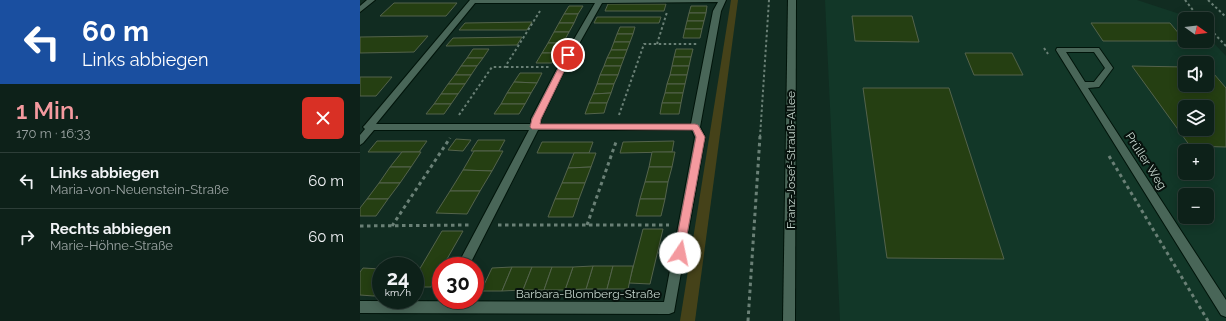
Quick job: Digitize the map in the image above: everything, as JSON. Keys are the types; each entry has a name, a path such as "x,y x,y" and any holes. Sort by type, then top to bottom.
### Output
{"street":[{"path":"360,10 371,0"},
{"path":"468,257 535,127 536,119 562,67 599,0"},
{"path":"695,127 368,127 473,1 722,0"},
{"name":"Barbara-Blomberg-Straße","path":"484,305 669,308 700,137 695,127 717,11 722,0"},
{"name":"Franz-Josef-Strauß-Allee","path":"789,321 792,0"},
{"name":"Prüller Weg","path":"1082,85 1096,85 1109,68 1096,50 1060,50 1082,85 1226,311"},
{"path":"360,142 372,127"},
{"name":"Barbara-Blomberg-Straße","path":"360,307 432,304"}],"path":[{"path":"657,44 670,0"},
{"path":"748,321 769,0"},
{"path":"1185,0 1194,12"},
{"path":"1208,0 1226,17"},
{"path":"505,67 547,1"},
{"path":"1214,33 1226,46"},
{"path":"587,225 644,44 711,44"},
{"path":"1044,48 1048,54"},
{"path":"392,226 492,67 562,67"},
{"path":"1105,149 1208,321"},
{"path":"360,226 685,225"}],"shaded area":[{"path":"731,0 738,0 695,321 680,321"},
{"path":"825,0 1137,0 1178,13 1178,48 1214,48 1214,43 1226,56 1226,321 840,321"}],"building":[{"path":"394,3 457,3 446,16 380,16"},
{"path":"608,4 666,4 664,11 605,11"},
{"path":"569,6 583,6 578,14 564,14"},
{"path":"691,6 707,6 706,13 689,13"},
{"path":"689,13 706,13 704,21 687,21"},
{"path":"564,14 578,14 574,23 559,23"},
{"path":"852,16 912,16 919,42 855,41"},
{"path":"597,17 661,17 659,23 594,23"},
{"path":"687,21 704,21 702,29 685,29"},
{"path":"532,22 527,30 459,30 465,23"},
{"path":"559,23 574,23 569,32 554,32"},
{"path":"1091,23 1170,23 1178,33 1178,41 1103,41"},
{"path":"620,27 635,27 633,34 617,34"},
{"path":"685,29 702,29 700,38 683,38"},
{"path":"554,32 569,32 563,43 548,43"},
{"path":"617,34 633,34 630,42 614,42"},
{"path":"428,36 414,52 360,53 360,37"},
{"path":"522,37 517,45 446,46 453,38"},
{"path":"614,42 630,42 627,50 611,50"},
{"path":"548,43 563,43 558,53 542,53"},
{"path":"473,49 489,49 483,58 467,58"},
{"path":"676,49 693,49 691,57 674,57"},
{"path":"611,50 627,50 624,58 607,58"},
{"path":"542,53 558,53 552,63 536,63"},
{"path":"965,53 1012,53 1023,75 974,75"},
{"path":"674,57 691,57 689,66 672,66"},
{"path":"467,58 483,58 477,66 461,66"},
{"path":"607,58 624,58 621,66 604,66"},
{"path":"461,66 477,66 471,75 455,75"},
{"path":"604,66 621,66 618,75 600,75"},
{"path":"672,66 689,66 687,75 670,75"},
{"path":"1132,66 1178,67 1178,92 1214,92 1214,74 1226,88 1226,147 1214,147 1214,144 1189,144 1183,136 1214,136 1214,100 1178,100 1178,129"},
{"path":"520,73 542,73 537,83 514,82"},
{"path":"455,75 471,75 465,84 448,84"},
{"path":"600,75 618,75 614,84 597,84"},
{"path":"670,75 687,75 685,84 667,84"},
{"path":"360,77 392,77 376,96 360,96"},
{"path":"514,82 537,83 531,93 507,93"},
{"path":"448,84 465,84 458,94 441,94"},
{"path":"597,84 614,84 611,93 593,94"},
{"path":"667,84 685,84 683,93 665,93"},
{"path":"863,88 949,88 1004,259 887,258"},
{"path":"507,93 531,93 525,104 501,104"},
{"path":"611,93 607,103 589,103 593,94"},
{"path":"665,93 683,93 681,103 662,103"},
{"path":"441,94 458,94 451,104 434,104"},
{"path":"589,103 607,103 604,113 585,114"},
{"path":"662,103 681,103 679,114 660,114"},
{"path":"434,104 451,104 444,114 426,114"},
{"path":"501,104 525,104 519,114 494,114"},
{"path":"456,139 471,140 463,151 448,150"},
{"path":"478,140 505,140 499,151 471,151"},
{"path":"377,141 427,141 419,152 368,152"},
{"path":"674,141 672,152 620,153 623,142"},
{"path":"542,142 593,142 589,153 537,153"},
{"path":"474,151 503,151 492,171 463,170"},
{"path":"402,152 421,152 411,167 390,167"},
{"path":"652,152 675,152 672,167 649,167"},
{"path":"574,153 596,153 591,167 568,168"},
{"path":"390,167 411,167 400,183 379,183"},
{"path":"591,167 585,183 562,183 568,168"},
{"path":"649,167 672,167 668,182 645,182"},
{"path":"463,170 492,171 480,191 450,191"},
{"path":"645,182 668,182 665,199 640,199"},
{"path":"379,183 400,183 388,199 367,199"},
{"path":"562,183 585,183 579,199 555,199"},
{"path":"450,191 480,191 467,214 436,213"},
{"path":"367,199 388,199 376,216 360,216 360,208"},
{"path":"555,199 579,199 573,217 548,217"},
{"path":"640,199 665,199 661,216 636,216"},
{"path":"643,229 663,229 650,284 629,283"},
{"path":"442,231 463,231 448,257 432,257 431,287 424,287 424,262"},
{"path":"593,266 613,266 607,289 586,289"},
{"path":"593,266 586,289 565,290 573,267"},
{"path":"613,266 633,266 628,289 607,289"},
{"path":"512,267 502,291 484,291 484,285 492,268"},
{"path":"512,267 532,267 523,290 502,291"},
{"path":"532,267 552,267 544,290 523,290"},
{"path":"552,267 573,267 565,290 544,290"},
{"path":"363,268 372,268 372,296 360,295 360,272"}],"route":[{"path":"568,55 536,119 535,127 695,127 700,137 680,253"}]}
